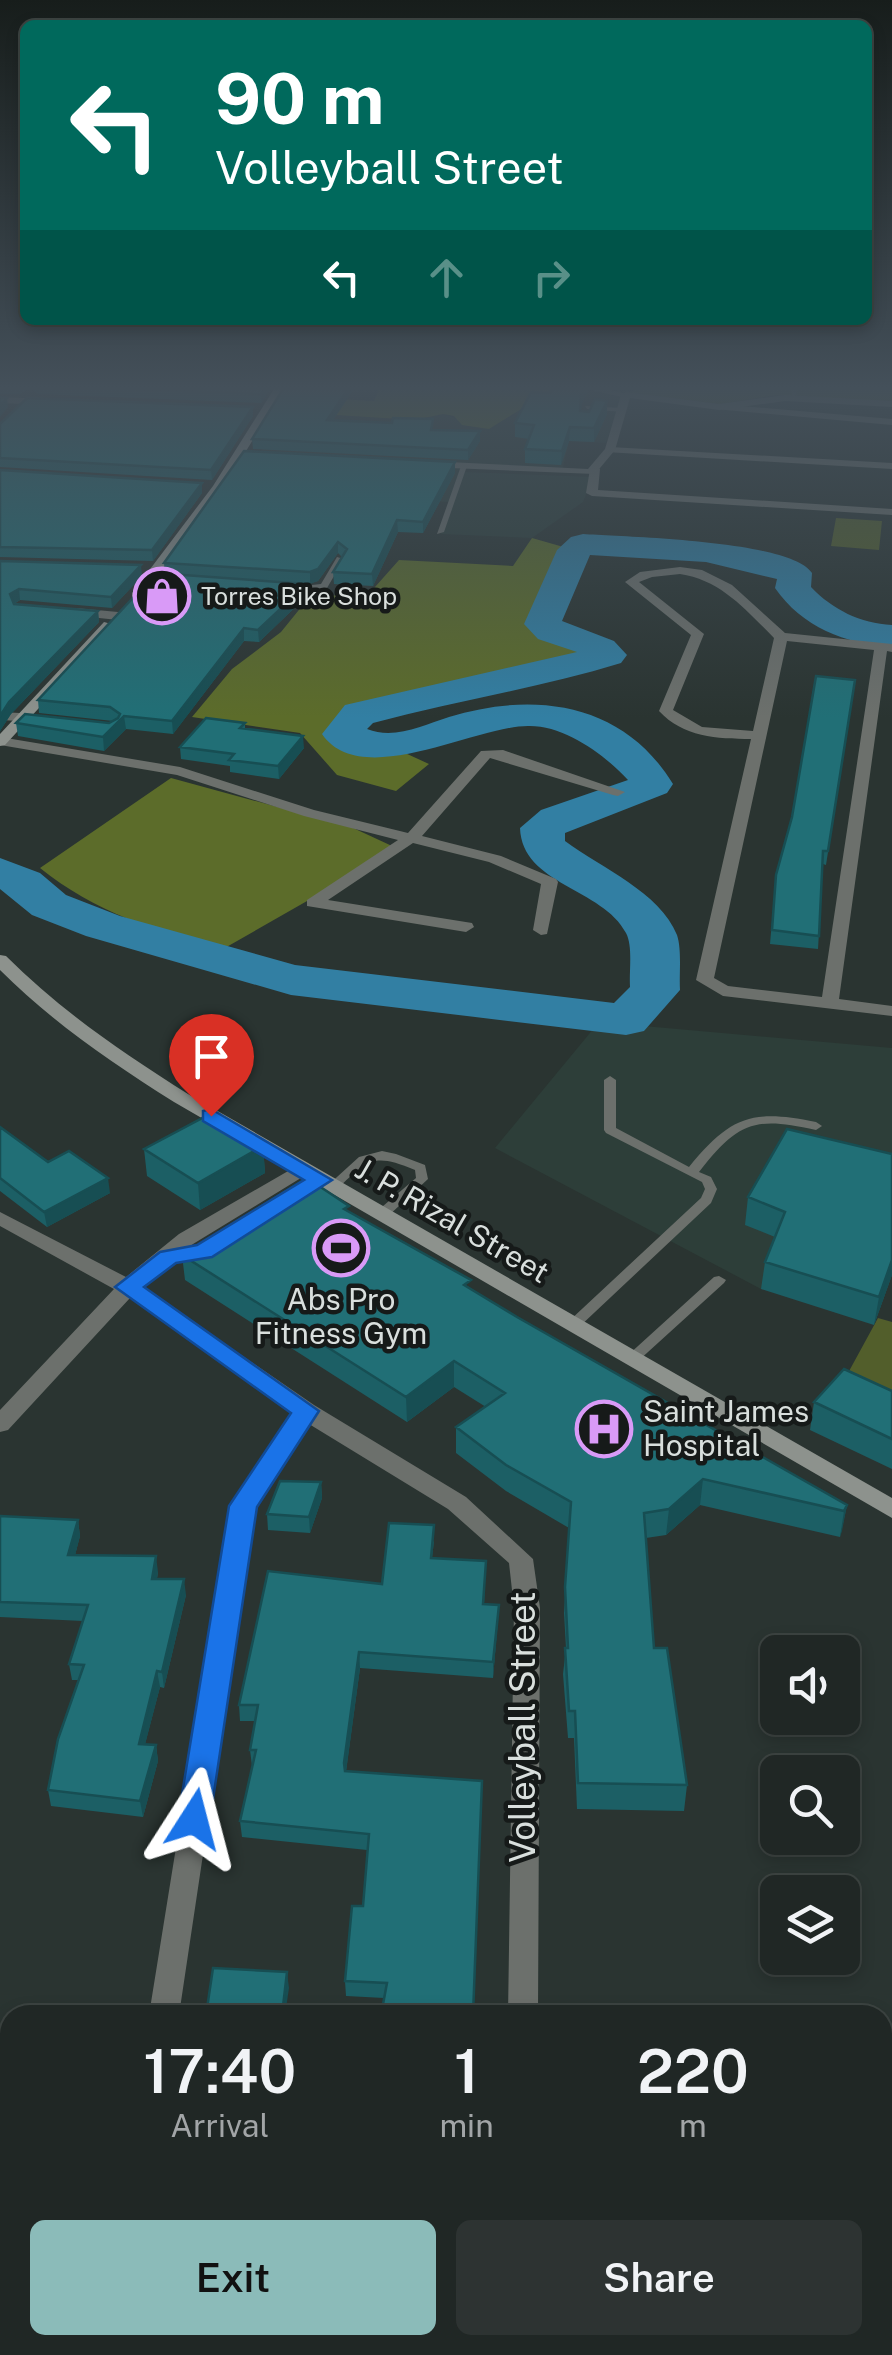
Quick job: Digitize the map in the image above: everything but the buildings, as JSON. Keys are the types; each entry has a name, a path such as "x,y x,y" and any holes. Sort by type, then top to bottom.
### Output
{"main road":[{"path":"0,742 160,576 210,499"},
{"name":"J. P. Rizal Street","path":"0,960 28,990 101,1047 318,1179 889,1503"}],"street":[{"path":"674,499 892,512"},
{"path":"139,568 160,576"},
{"path":"756,735 717,735 681,726 666,711 698,634 630,582 657,572 702,572 722,580 781,638 886,648 830,1004"},
{"path":"59,611 118,616"},
{"path":"781,638 756,735 705,980 723,992 892,1011"},
{"path":"0,716 25,719"},
{"path":"0,742 180,771 293,808 495,858 550,882 541,930"},
{"path":"466,927 314,906 414,836 486,754 498,753 618,792"},
{"path":"0,1424 128,1287 168,1257 204,1251 318,1179"},
{"name":"Volleyball Street","path":"0,1218 128,1287 306,1411 457,1503 521,1559 527,1608 523,2005"},
{"path":"166,2005 243,1506 306,1411"}],"lane":[{"path":"440,532 452,499"},
{"path":"276,587 312,590 324,586 340,558"},
{"path":"573,1325 707,1200 711,1188 707,1180 610,1130 610,1080"},
{"path":"691,1172 720,1135 749,1119 816,1126"},
{"path":"318,1179 377,1152 421,1168 422,1179 382,1215"},
{"path":"632,1358 719,1280"}],"shaded area":[{"path":"376,499 584,499 532,538 441,534 450,502"},
{"path":"599,1022 892,1048 892,1182 745,1224 782,1239 761,1289 495,1148"}],"green space":[{"path":"836,518 882,521 879,550 831,546"},
{"path":"532,538 574,550 542,624 608,655 531,678 462,688 359,714 343,734 359,744 392,747 429,764 396,791 337,775 300,733 192,717 232,669 281,632 311,595 367,596 399,560 513,566"},
{"path":"171,778 351,827 392,846 393,852 223,949 173,935 104,908 40,868"},
{"path":"878,1318 892,1322 892,1401 842,1384"}],"waterway":[{"path":"0,872 24,883 49,905 103,926 291,980 626,1020 655,990 653,936 628,901 588,881 543,846 542,828 652,784 638,766 608,742 568,720 531,713 496,717 401,745 372,745 342,734 359,714 462,688 531,678 608,655 542,624 574,550 583,544 706,552 750,559 795,573 793,588 812,608 836,623 864,633 892,636"}],"place":[{"name":"Torres Bike Shop","path":"162,596"},
{"name":"Abs Pro Fitness Gym","path":"341,1248"},
{"name":"Saint James Hospital","path":"604,1429"}],"route":[{"path":"194,1819 243,1506 287,1433 306,1411 128,1287 168,1257 204,1251 320,1180 211,1116"}]}
